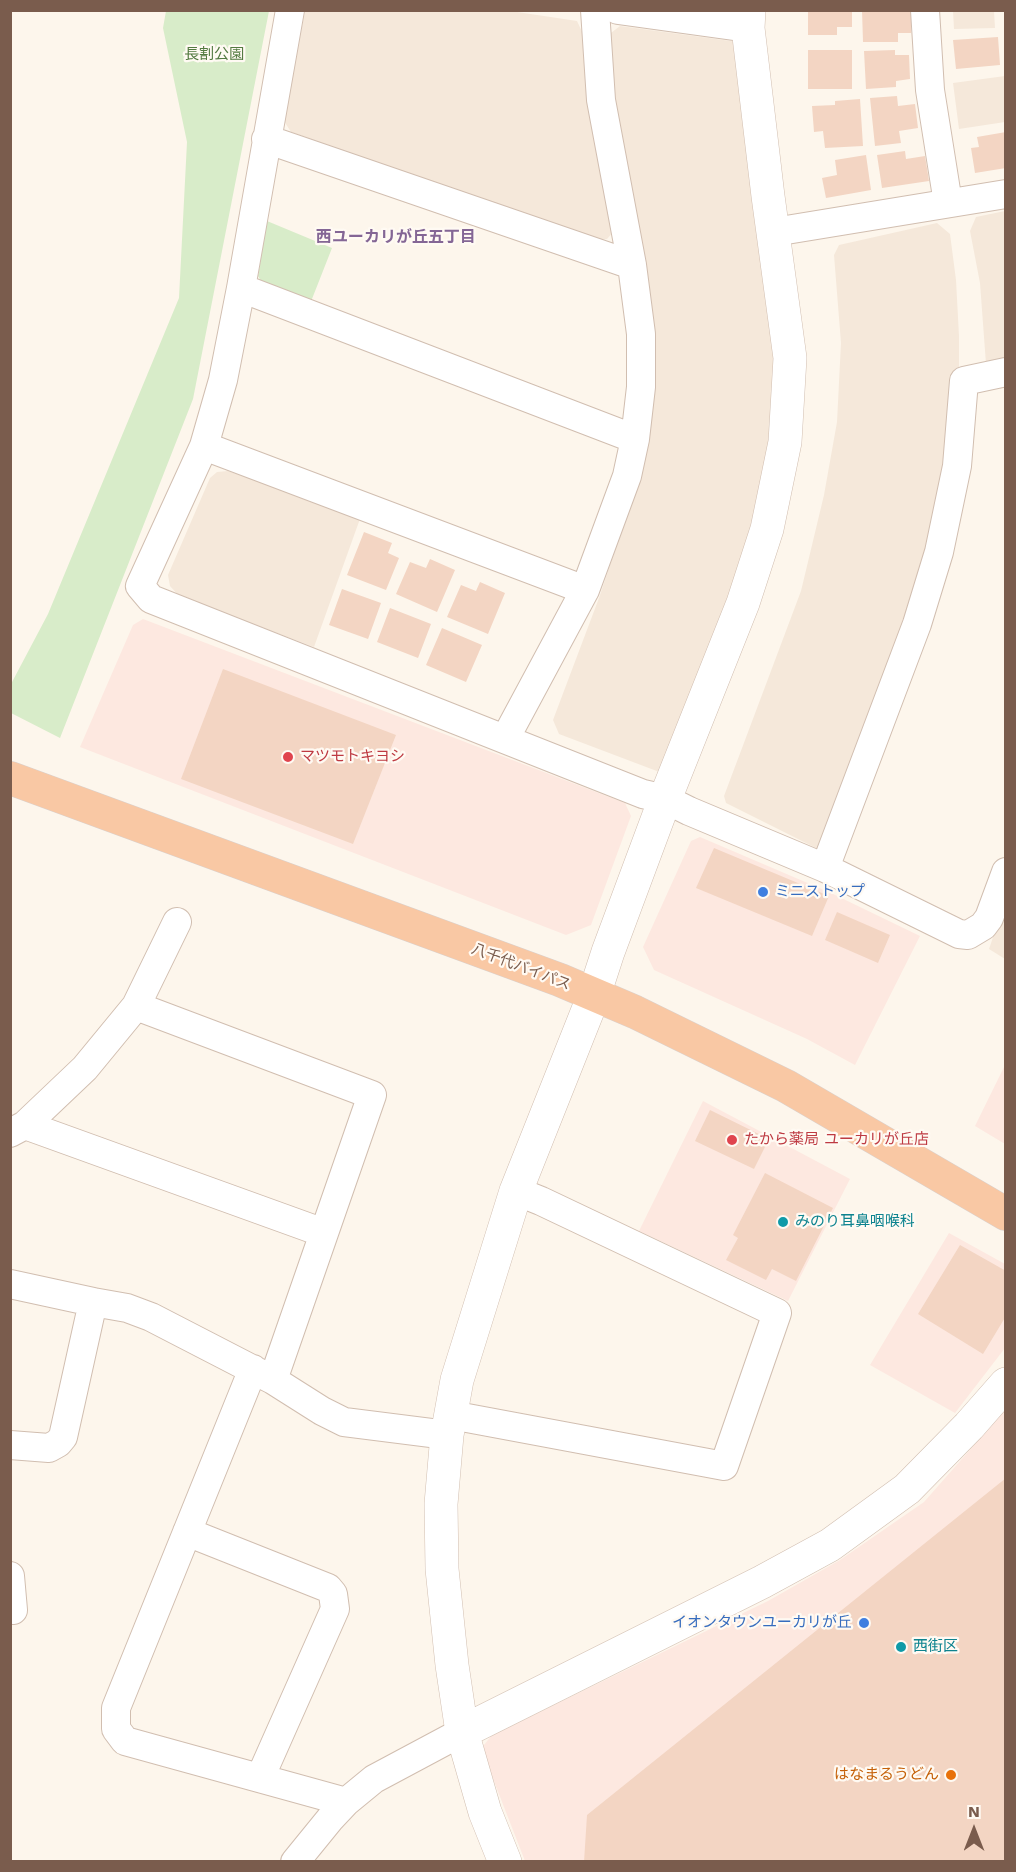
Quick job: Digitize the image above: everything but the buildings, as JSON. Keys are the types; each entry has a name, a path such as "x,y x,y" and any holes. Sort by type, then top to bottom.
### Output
{"highway":[{"name":"八千代バイパス","path":"10,778 560,980 635,1012 786,1086 1005,1214"}],"street":[{"path":"290,10 223,380 204,446 140,586 150,599 643,794 665,799 825,868 959,934 968,935 983,926 989,918 1005,872"},
{"path":"505,739 585,590 627,476 641,387 641,334 632,265 601,100 595,10"},
{"path":"504,1862 485,1812 462,1732 442,1569 441,1504 449,1425 457,1380 516,1191 594,995 665,799 744,603 767,529 785,442 790,358 767,185 749,19 618,10"},
{"path":"925,10 930,90 948,203"},
{"path":"267,139 632,265"},
{"path":"774,232 1005,194"},
{"path":"241,288 634,439"},
{"path":"825,868 917,624 939,552 957,466 964,381 1005,372"},
{"path":"204,446 585,590"},
{"path":"177,922 136,1006 85,1068 18,1129 324,1233"},
{"path":"136,1006 372,1095 324,1233 263,1374 187,1532 116,1708 116,1729 125,1741 346,1802"},
{"path":"10,1284 127,1308 151,1317 263,1374 344,1422 449,1425 724,1466 777,1313 542,1201 516,1191"},
{"path":"10,1445 49,1448 63,1437 93,1302"},
{"path":"295,1862 346,1802 374,1779 462,1732 762,1582 830,1545 907,1489 969,1426 1005,1384"},
{"path":"187,1532 328,1588 333,1594 335,1609 260,1778"},
{"path":"10,1576 13,1610"}],"shaded area":[{"path":"504,10 577,21 584,36 587,100 614,231 607,239 598,240 291,132 284,121 305,11"},
{"path":"953,11 994,11 995,28 954,29"},
{"path":"620,26 738,42 777,249 773,479 662,773 559,734 553,720 599,598 638,481 655,389 655,335 612,102 607,36"},
{"path":"1005,76 1005,122 959,129 953,83"},
{"path":"1005,211 1005,360 986,364 980,283 970,231 976,217"},
{"path":"937,223 950,234 956,280 959,381 937,536 822,851 726,803 724,796 801,591 824,495 837,422 841,343 834,255 839,245"},
{"path":"228,471 361,516 314,647 179,596 170,586 168,575 210,478 217,472"},
{"path":"143,619 625,803 631,816 591,925 566,935 80,747 133,625"},
{"path":"700,837 831,893 920,936 855,1065 807,1039 654,970 643,947 691,841"},
{"path":"1005,902 1005,959 989,949"},
{"path":"1005,1065 1006,1144 975,1126"},
{"path":"703,1101 850,1179 788,1301 639,1231"},
{"path":"949,1233 1005,1264 1005,1348 955,1413 870,1365"},
{"name":"イオンタウンユーカリが丘","path":"1005,1410 1005,1861 525,1861 483,1753 484,1745 492,1735 768,1601 840,1560 924,1502"}],"green space":[{"name":"長割公園","path":"166,11 269,11 193,399 60,738 11,713 11,684 48,614 179,298 187,142 163,28"},
{"path":"267,221 332,248 310,304 262,283 258,276"}],"place":[{"name":"マツモトキヨシ","path":"288,757"},
{"name":"ミニストップ","path":"763,892"},
{"name":"たから薬局 ユーカリが丘店","path":"732,1140"},
{"name":"みのり耳鼻咽喉科","path":"783,1222"},
{"name":"イオンタウンユーカリが丘","path":"864,1623"},
{"name":"西街区","path":"901,1647"},
{"name":"はなまるうどん","path":"951,1775"}],"district":[{"name":"西ユーカリが丘五丁目","path":"396,237"}]}
